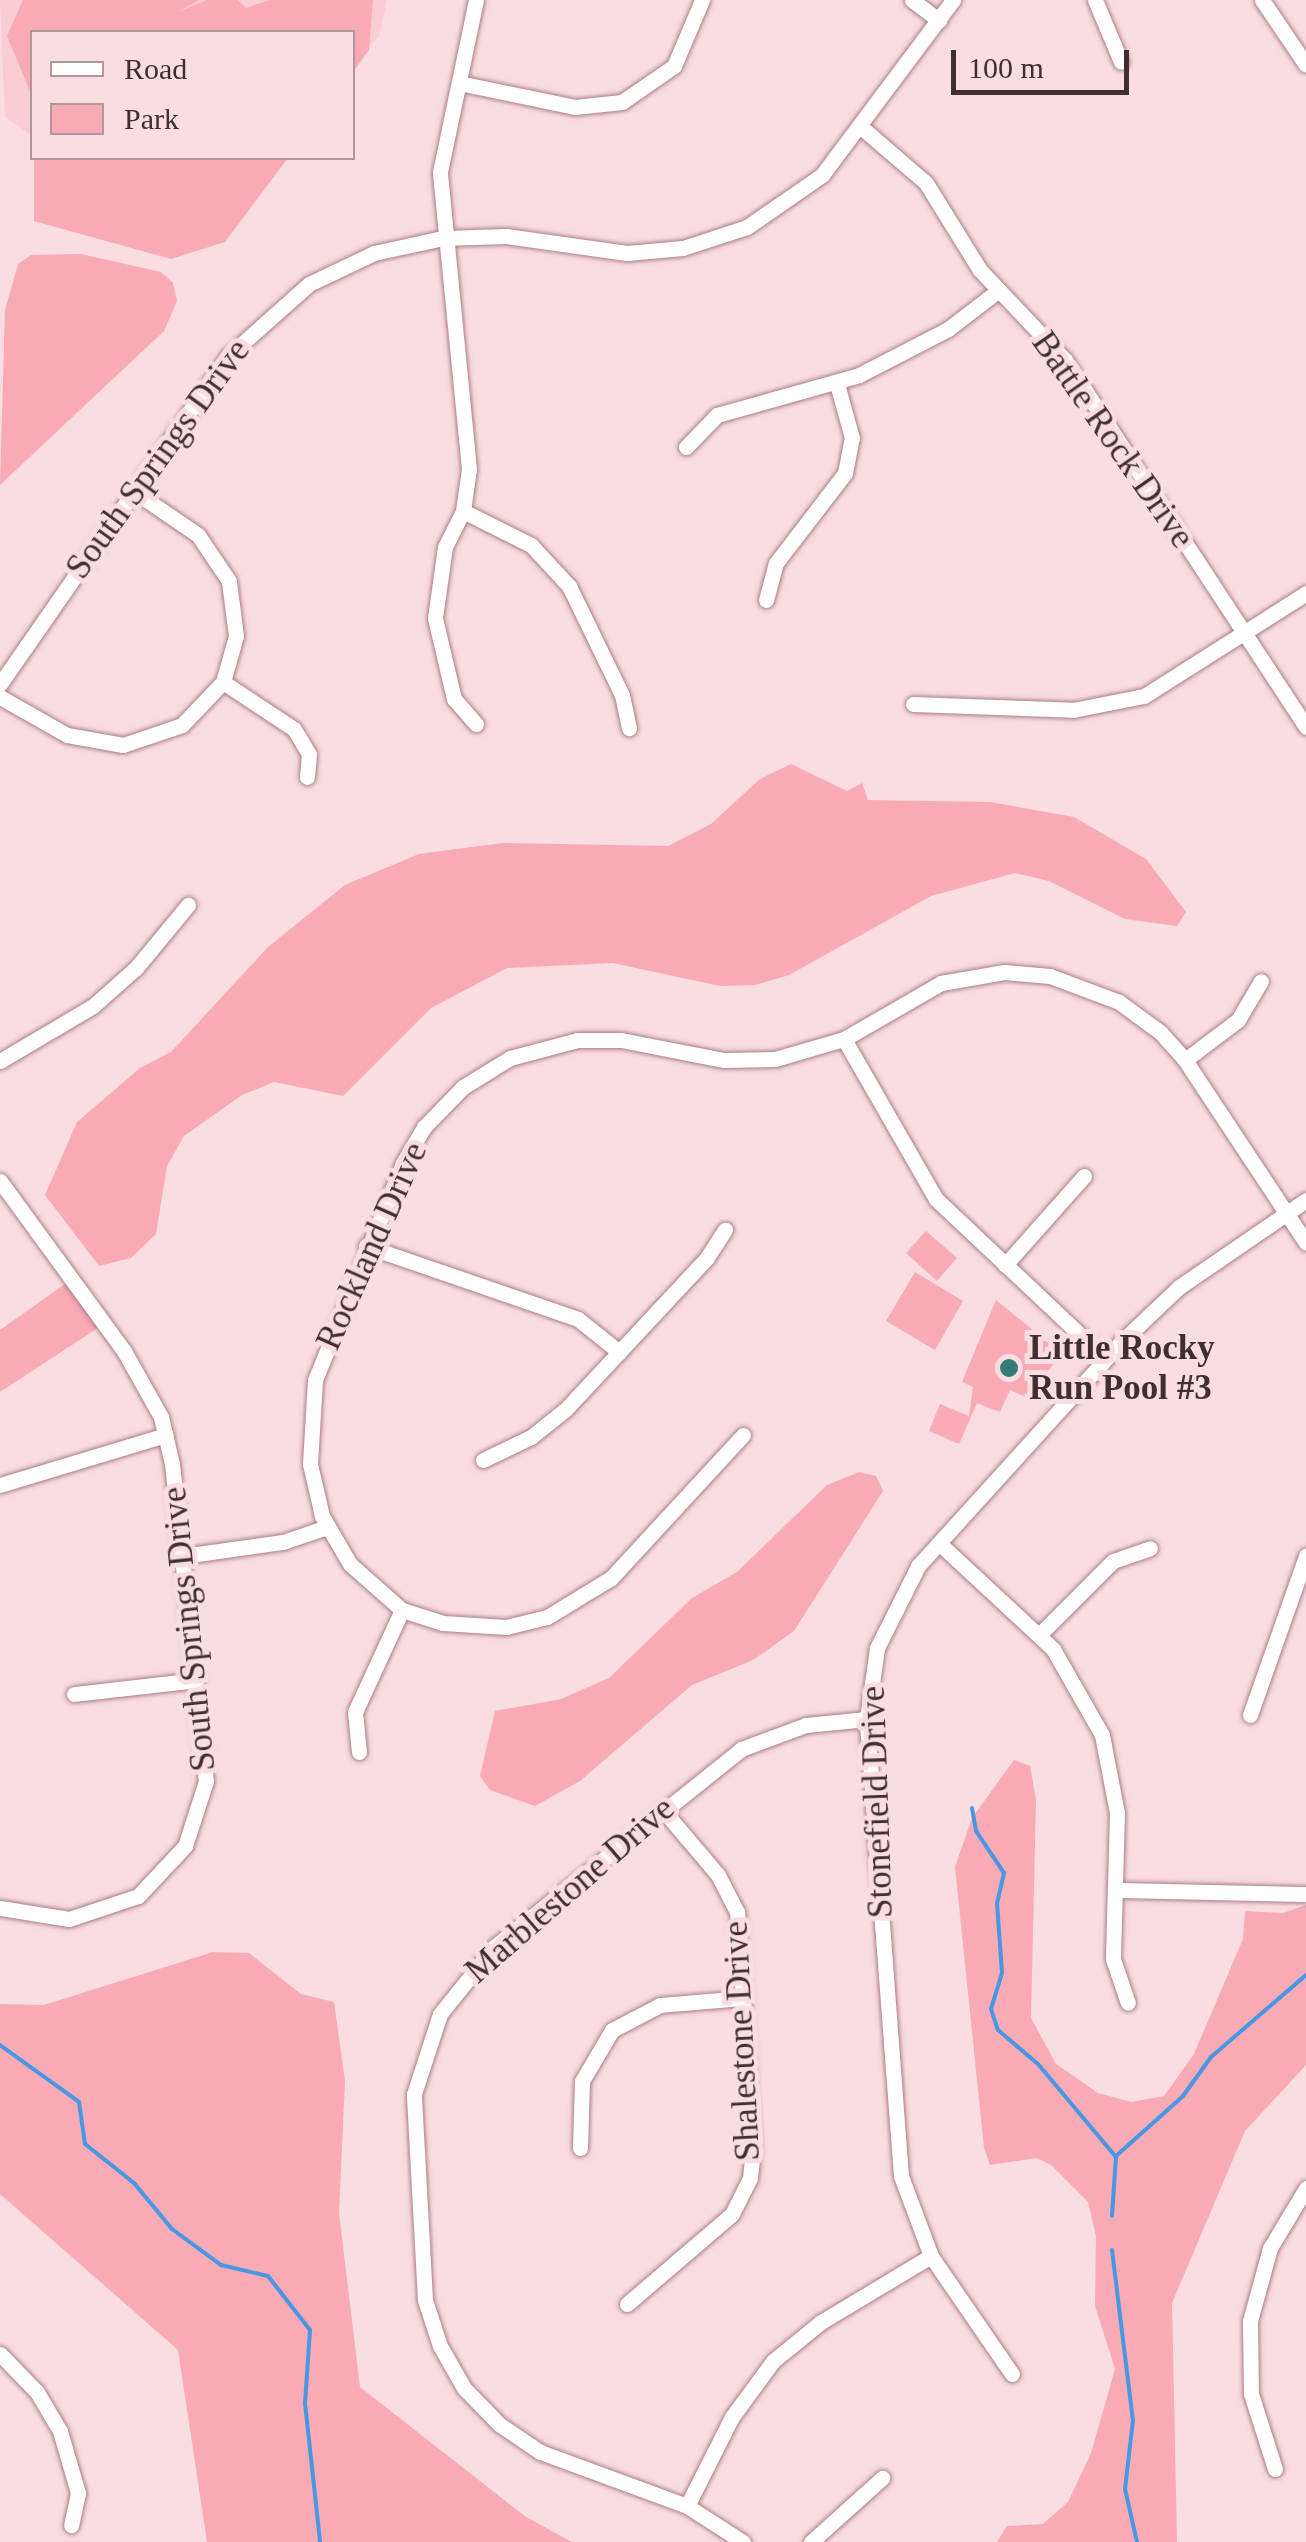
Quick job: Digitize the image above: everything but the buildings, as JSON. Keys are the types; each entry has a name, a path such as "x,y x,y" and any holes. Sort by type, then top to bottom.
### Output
{"street":[{"path":"476,0 440,172 443,238 469,469 463,511 445,547 435,618 443,671 454,699 476,724"},
{"path":"458,82 575,107 622,102 674,66 702,0"},
{"path":"912,0 939,20"},
{"name":"South Springs Drive","path":"0,684 228,357 276,308 353,261 443,238 506,236 627,253 704,243 789,203 822,175 954,0"},
{"path":"1095,0 1121,62"},
{"path":"1262,0 1306,65"},
{"name":"Battle Rock Drive","path":"861,126 926,184 999,290 1065,360 1306,727"},
{"path":"686,448 717,415 837,384 948,329 999,290"},
{"path":"766,600 776,563 838,485 850,457 851,423 837,384"},
{"path":"0,698 67,735 123,745 182,725 222,682 236,636 229,580 198,536 132,490"},
{"path":"463,511 530,545 570,586 622,695 629,728"},
{"path":"913,704 1098,708 1157,690 1306,593"},
{"path":"222,682 294,729 309,754 307,777"},
{"path":"0,1061 93,1006 136,968 188,904"},
{"name":"Rockland Drive","path":"743,1435 611,1578 566,1609 527,1624 485,1628 402,1610 364,1579 327,1527 310,1464 310,1403 366,1246 424,1127 463,1087 510,1058 600,1039 756,1061 844,1039 941,983 1027,973 1075,982 1119,1002 1186,1060 1306,1243"},
{"path":"1186,1060 1250,1007 1261,982"},
{"path":"844,1039 925,1183 1004,1265 1105,1358"},
{"path":"1004,1265 1084,1176"},
{"name":"South Springs Drive","path":"0,1183 124,1352 166,1435 183,1556 204,1794 192,1834 170,1866 138,1896 98,1914 56,1920 0,1908"},
{"name":"Stonefield Drive","path":"1012,2374 931,2256 896,2148 867,1719 884,1624 908,1580 1105,1358 1179,1287 1306,1200"},
{"path":"483,1460 549,1424 619,1352 725,1230"},
{"path":"366,1246 578,1319 619,1352"},
{"name":"South Springs Drive","path":"0,1485 166,1435"},
{"path":"183,1556 284,1542 327,1527"},
{"path":"939,1543 1040,1634 1076,1681 1106,1748 1117,1812 1114,1974 1128,2003"},
{"path":"1040,1634 1113,1561 1150,1548"},
{"path":"1250,1715 1306,1556"},
{"path":"359,1752 356,1712 402,1610"},
{"path":"74,1694 196,1680"},
{"name":"Marblestone Drive","path":"743,2542 687,2506 540,2452 499,2424 464,2388 440,2346 425,2300 411,2134 423,2052 461,1982 493,1948 663,1810 760,1739 806,1725 867,1719"},
{"name":"Shalestone Drive","path":"627,2304 725,2222 743,2196 753,2150 744,1998 732,1898 663,1810"},
{"path":"1116,1890 1306,1894"},
{"path":"580,2148 582,2080 612,2030 660,2004 744,1998"},
{"path":"1275,2469 1252,2394 1250,2321 1270,2248 1306,2188"},
{"path":"687,2506 732,2417 772,2361 821,2322 931,2256"},
{"path":"0,2354 37,2392 60,2431 78,2493 71,2525"},
{"path":"811,2542 882,2478"}],"shaded area":[{"path":"0,0 387,0 379,37 355,58 355,30 30,30 30,135 5,117"}],"green space":[{"path":"23,0 199,0 178,12 207,0 238,0 246,8 270,0 373,0 369,50 355,69 355,30 30,30 30,91 7,36"},
{"path":"34,160 286,160 225,242 171,259 34,221"},
{"path":"81,254 161,272 173,283 177,301 164,331 0,485 5,310 18,264 31,255"},
{"path":"791,764 847,791 862,783 868,800 990,802 1074,817 1146,859 1186,912 1177,926 1125,919 1049,881 1015,873 931,896 789,975 755,985 720,986 613,963 507,968 431,1008 343,1096 274,1082 242,1095 184,1136 167,1166 156,1234 131,1258 99,1266 45,1195 77,1122 140,1068 171,1052 268,947 345,885 419,854 502,843 668,846 711,824 760,779"},
{"path":"926,1231 957,1258 937,1281 906,1253"},
{"path":"915,1272 963,1301 935,1350 886,1321"},
{"path":"72,1279 104,1324 0,1392 0,1330"},
{"name":"Little Rocky Run Pool #3","path":"996,1300 1062,1354 1026,1397 1010,1390 1000,1412 977,1403 959,1444 929,1431 940,1404 969,1416 973,1387 962,1382"},
{"path":"859,1472 876,1476 883,1491 794,1631 753,1660 692,1685 580,1781 535,1806 490,1790 480,1776 495,1711 561,1699 609,1678 692,1598 737,1572 827,1485"},
{"path":"1014,1760 1030,1766 1036,1799 1031,2018 1056,2064 1098,2093 1131,2102 1164,2096 1194,2054 1243,1939 1245,1911 1283,1913 1306,1905 1306,2065 1245,2131 1172,2303 1177,2542 997,2542 1007,2526 1043,2524 1068,2502 1091,2453 1115,2369 1095,2306 1096,2236 1088,2202 1051,2165 1037,2158 990,2165 984,2148 955,1867 972,1818"},
{"path":"213,1952 249,1953 301,1994 334,2002 345,2081 339,2213 360,2387 526,2517 572,2542 207,2542 178,2350 0,2194 0,2004 44,2005"}],"waterway":[{"path":"972,1808 976,1831 1004,1873 997,1903 1002,1973 991,2009 998,2030 1038,2064 1116,2157 1112,2216"},
{"path":"1116,2156 1183,2096 1211,2057 1306,1975"},
{"path":"0,2045 79,2102 85,2144 134,2183 172,2229 221,2265 268,2276 310,2330 305,2403 320,2542"},
{"path":"1112,2250 1133,2420 1125,2489 1137,2542"}],"place":[{"name":"Little Rocky Run Pool #3","path":"1009,1368"}]}
